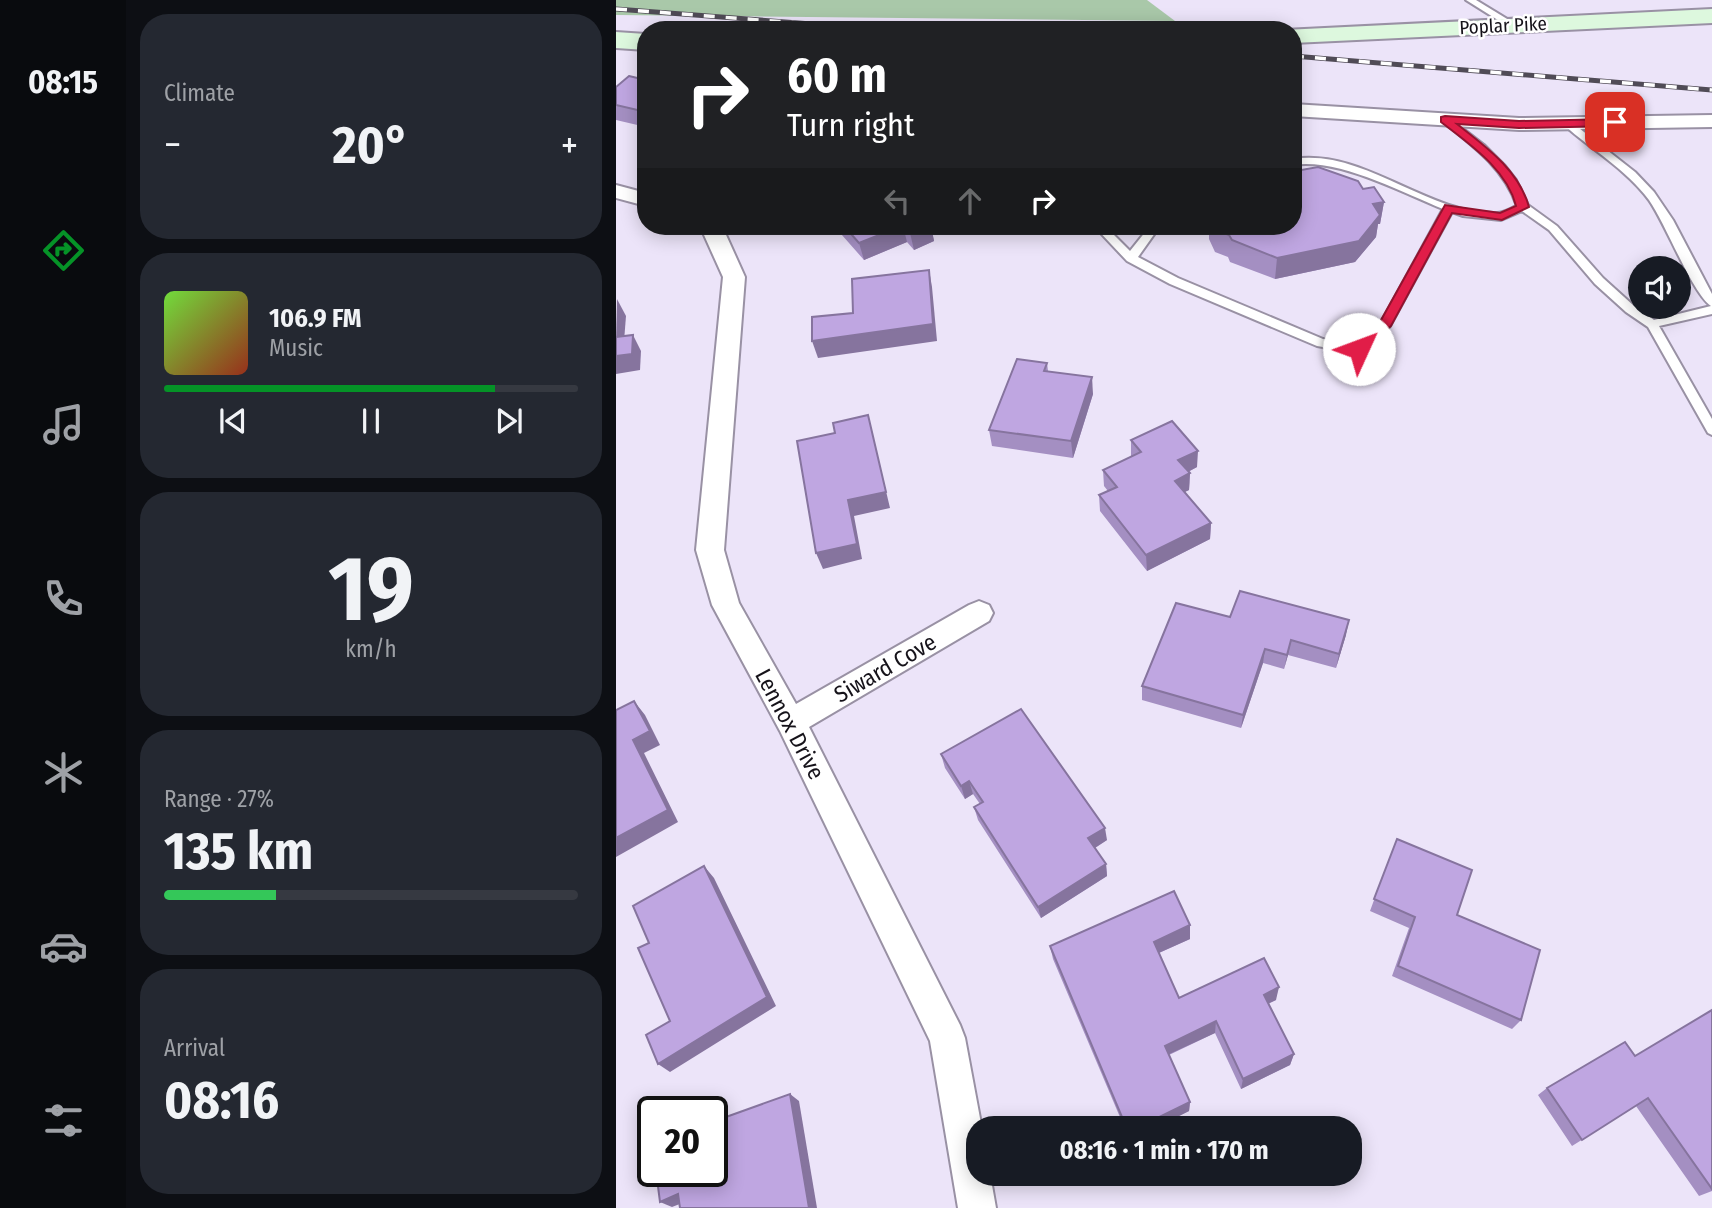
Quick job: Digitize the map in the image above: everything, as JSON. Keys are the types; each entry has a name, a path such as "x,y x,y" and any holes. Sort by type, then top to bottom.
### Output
{"main road":[{"name":"Poplar Pike","path":"1302,35 1712,16"},
{"path":"616,40 637,41"}],"street":[{"path":"1302,111 1445,120 1567,123 1712,121"},
{"path":"616,191 637,197"},
{"name":"Lennox Drive","path":"715,235 734,277 710,550 726,605 791,722 947,1038 976,1208"},
{"name":"Siward Cove","path":"791,722 979,613"}],"lane":[{"path":"1470,0 1512,25"},
{"path":"1445,120 1488,154 1518,189 1523,207 1553,228 1600,281 1630,309 1652,324 1712,430"},
{"path":"1567,123 1649,192 1674,231 1712,303"},
{"path":"1302,161 1341,165 1463,213 1502,217 1523,207"},
{"path":"1108,235 1130,258 1174,281 1321,342 1359,349 1386,323 1449,208"},
{"path":"1130,258 1148,235"},
{"path":"1652,324 1712,310"}],"green space":[{"path":"616,0 1147,0 1175,21 616,15"}],"building":[{"path":"629,76 637,78 637,110 616,105 616,87"},
{"path":"1318,167 1358,181 1363,189 1374,187 1384,202 1373,204 1380,215 1359,241 1277,258 1232,240 1229,235 1302,235 1302,170"},
{"path":"852,235 879,235 859,243"},
{"path":"929,270 933,324 812,341 812,317 853,313 852,279"},
{"path":"633,335 632,354 616,356 616,337"},
{"path":"1017,359 1047,363 1044,371 1092,377 1071,441 989,430"},
{"path":"868,415 886,492 848,500 857,544 816,553 797,441 835,433 833,423"},
{"path":"1172,421 1198,451 1178,460 1190,473 1175,481 1211,523 1146,555 1099,495 1117,487 1103,470 1141,452 1131,440"},
{"path":"1240,591 1349,620 1339,654 1291,640 1287,655 1265,649 1243,715 1142,686 1176,603 1230,617"},
{"path":"634,701 650,731 633,740 668,810 616,838 616,710"},
{"path":"1021,709 1105,828 1088,838 1106,864 1038,907 974,807 983,802 969,781 961,786 941,754"},
{"path":"1397,839 1472,870 1457,915 1540,950 1521,1020 1398,966 1415,917 1374,899"},
{"path":"704,866 767,997 658,1064 646,1035 670,1021 638,948 649,943 633,906"},
{"path":"1174,891 1190,925 1154,942 1179,998 1264,958 1279,987 1264,995 1294,1054 1243,1079 1216,1021 1165,1046 1190,1102 1161,1116 1122,1116 1050,946"},
{"path":"1712,1010 1712,1189 1648,1098 1582,1140 1547,1088 1625,1042 1635,1056"},
{"path":"790,1094 809,1208 680,1208 678,1194 660,1202 658,1187 728,1187 728,1116"}],"railway":[{"path":"616,9 773,21"},
{"path":"1302,57 1712,90"}],"route":[{"path":"1359,349 1386,323 1449,208 1463,213 1502,217 1523,207 1518,189 1488,154 1445,120 1519,124 1615,122"}]}
